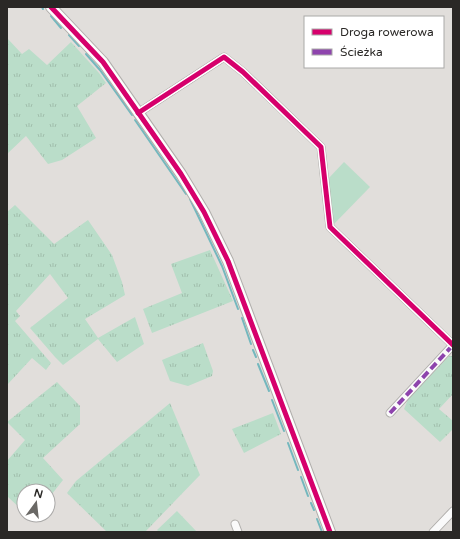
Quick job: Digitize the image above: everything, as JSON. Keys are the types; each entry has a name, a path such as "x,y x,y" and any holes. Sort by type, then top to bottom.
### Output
{"street":[{"path":"51,7 103,62 180,174 204,212 228,261 330,532"},
{"path":"138,113 224,57 243,72 321,147 330,227 453,345 390,413"},
{"path":"433,532 453,511"},
{"path":"236,524 238,532"}],"green space":[{"path":"7,38 22,54 29,49 47,65 71,42 99,73 106,83 77,106 96,138 62,160 48,164 26,136 7,154"},
{"path":"344,162 370,187 333,225 328,179"},
{"path":"15,205 54,244 88,220 112,255 125,295 85,319 98,338 135,317 144,344 117,362 98,339 63,365 30,328 68,298 50,274 16,311 20,316 15,321 51,363 46,370 32,358 7,385 7,212"},
{"path":"210,250 233,301 152,333 143,309 182,293 171,264"},
{"path":"203,343 213,371 212,376 188,386 170,381 162,360"},
{"path":"449,356 453,356 453,394 439,409 453,421 453,429 440,442 404,409 408,399"},
{"path":"57,382 80,406 80,424 43,458 63,480 56,489 56,483 16,483 16,504 7,496 7,461 25,440 7,422"},
{"path":"170,403 200,475 145,532 107,532 67,493 76,481"},
{"path":"273,413 281,434 244,453 232,429"},
{"path":"177,511 197,532 159,532 157,530"}],"waterway":[{"path":"51,16 61,28"},
{"path":"69,35 79,46"},
{"path":"86,54 100,70 132,115"},
{"path":"135,120 186,194"},
{"path":"190,199 222,266 238,309"},
{"path":"242,318 251,344"},
{"path":"253,350 256,357"},
{"path":"258,364 269,391"},
{"path":"272,400 284,431"},
{"path":"288,443 298,470"},
{"path":"301,477 308,496"},
{"path":"311,503 314,510"},
{"path":"317,519 322,532"}],"marked path":[{"path":"390,413 453,345"}],"cycle path":[{"path":"51,7 103,62 181,174 204,212 228,261 330,532"},
{"path":"138,113 224,57 243,72 321,147 330,227 453,345"}]}
